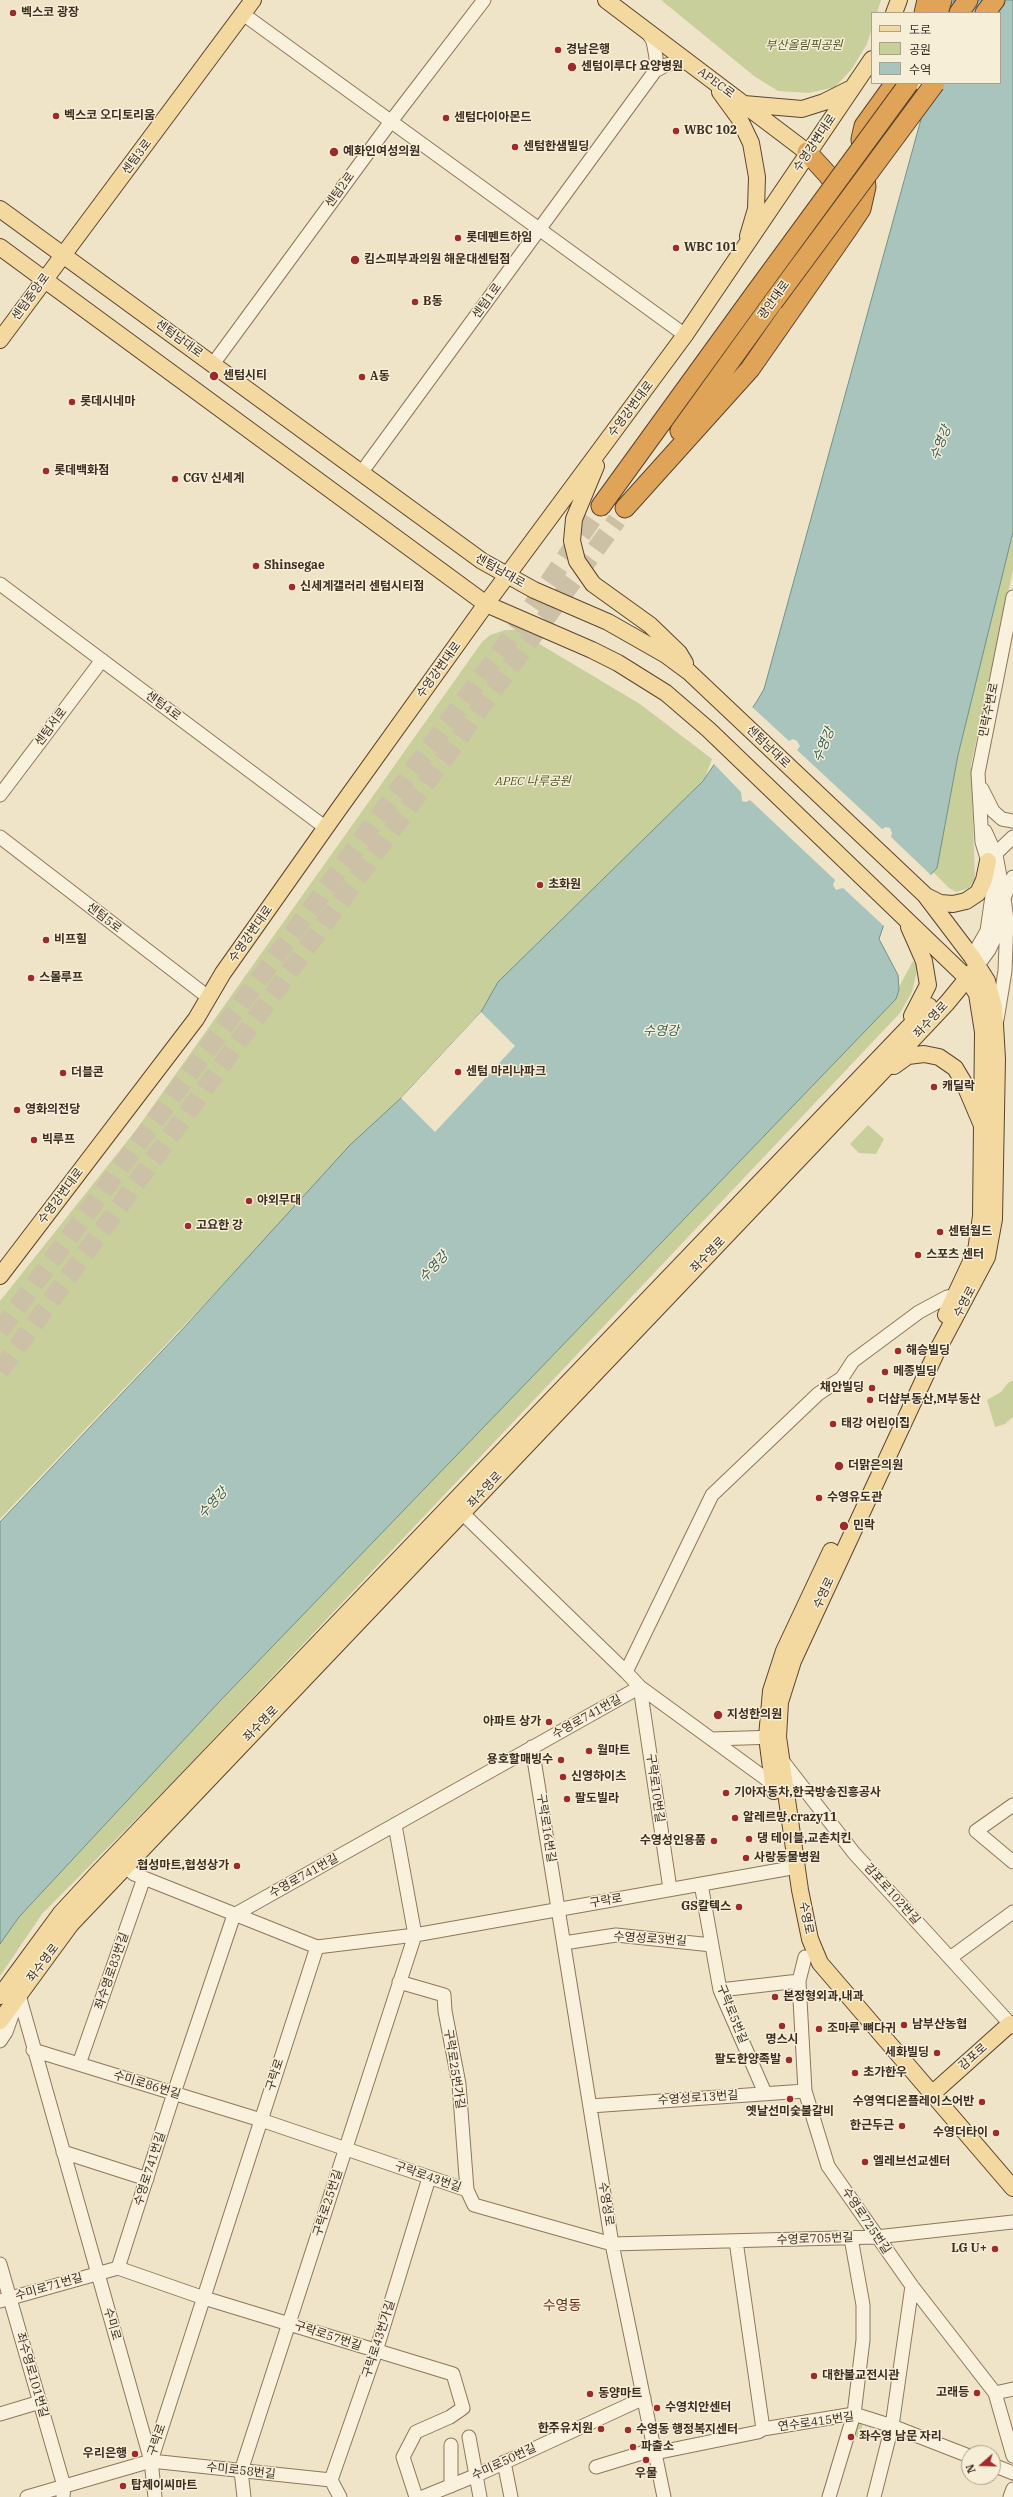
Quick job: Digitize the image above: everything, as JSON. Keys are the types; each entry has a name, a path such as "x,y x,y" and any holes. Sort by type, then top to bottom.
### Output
{"highway":[{"path":"924,12 927,0"},
{"path":"938,12 942,0"},
{"path":"960,12 968,0"},
{"path":"986,12 995,0"},
{"path":"849,227 861,209 866,187 860,139 864,126 894,84"},
{"name":"광안대로","path":"601,506 908,84"},
{"name":"광안대로","path":"849,227 750,369 621,514 773,302 934,84"},
{"path":"808,152 842,194 848,211 849,227"}],"main road":[{"name":"센텀3로","path":"62,255 253,0"},
{"name":"APEC로","path":"606,0 808,152"},
{"name":"수영강변대로","path":"0,1276 196,1019 223,973 326,828 506,576 685,335 745,250 808,152 871,60"},
{"path":"711,79 739,118 752,149 757,177 756,209 745,250"},
{"path":"743,104 802,109 824,102 853,87"},
{"name":"센텀남대로","path":"0,209 482,561 506,576 608,622 666,656 689,672 925,895 975,961"},
{"path":"0,247 486,604 618,663 666,693 709,730 905,916 964,975"},
{"name":"센텀중앙로","path":"0,340 62,255"},
{"path":"606,442 574,519 572,541 577,561 593,584 650,625 679,653 689,672"},
{"path":"925,895 940,903 953,904 966,901 978,893 992,858"},
{"path":"901,1035 917,1009 928,985 920,946 905,916"},
{"name":"좌수영로","path":"0,1996 61,1913 119,1862 457,1508 882,1072 947,1003 964,975 975,961"},
{"name":"수영로","path":"963,1293 987,1257 994,1219 996,1025 994,1007 987,981 975,961"},
{"name":"좌수영로","path":"0,2021 119,1862 139,1852 457,1508 901,1035 964,975"},
{"name":"수영로","path":"964,975 977,994 982,1015 984,1069 980,1233 976,1251 963,1293 793,1661 780,1702 773,1737 773,1784 810,1939 820,1963 1013,2188"},
{"path":"882,1072 892,1068 908,1056 924,1054 939,1057 955,1068 964,1083 982,1125"},
{"name":"수영로","path":"773,1737 781,1759 792,1867 796,1927 805,1957 814,1972 834,1997 1013,2200"},
{"name":"감포로","path":"933,2093 1012,2024"}],"street":[{"name":"센텀2로","path":"213,364 392,120 484,0"},
{"path":"243,14 392,120 685,335"},
{"path":"646,30 652,40 656,56 655,70 679,62 693,65"},
{"name":"센텀1로","path":"361,473 655,70"},
{"name":"센텀4로","path":"0,584 326,828"},
{"name":"민락수변로","path":"975,961 998,931 1004,898 992,858 982,842 978,773 1013,597"},
{"name":"센텀서로","path":"0,795 102,660"},
{"path":"978,773 988,804 993,812 1002,819 1013,821"},
{"path":"992,858 1013,836"},
{"name":"센텀5로","path":"0,838 208,997"},
{"name":"민락수변로","path":"975,961 987,931 991,913 992,858"},
{"path":"996,1025 1000,1011 1005,971 1006,920 1004,898 1013,877"},
{"path":"626,1672 712,1495 818,1394 842,1378 853,1361 919,1312 934,1303 963,1293"},
{"path":"457,1508 640,1687 773,1784"},
{"name":"수영로741번길","path":"118,2268 174,2093 234,1915 640,1687"},
{"name":"구락로10번길","path":"640,1687 670,1889"},
{"path":"712,1740 773,1737"},
{"name":"구락로16번길","path":"532,1747 559,1909"},
{"name":"감포로102번길","path":"781,1759 854,1853 1012,2024"},
{"path":"1013,1805 976,1831 1013,1862"},
{"path":"395,1825 415,1935"},
{"path":"119,1862 134,1874 317,1947"},
{"name":"구락로","path":"27,2497 63,2492 151,2461 317,1947 415,1935 792,1867"},
{"name":"좌수영로83번길","path":"79,2064 144,1878"},
{"name":"구락로5번길","path":"701,1884 720,1990 765,2094"},
{"name":"수영성로","path":"559,1909 612,2244 664,2497"},
{"path":"950,1958 1013,1912"},
{"name":"구락로25번길","path":"241,2471 415,1935"},
{"name":"수영성로3번길","path":"564,1943 616,1935 712,1945"},
{"name":"수영로725번길","path":"805,1957 799,1981 805,2091 828,2166 876,2237 912,2286 995,2393 1013,2456"},
{"name":"수미로","path":"14,1977 33,2050 151,2461 155,2497"},
{"path":"720,1990 799,1981"},
{"name":"구락로25번가길","path":"399,1982 444,1995 445,2011 459,2084 467,2190"},
{"path":"0,2041 6,2032 19,1994"},
{"name":"수미로86번길","path":"33,2050 261,2120"},
{"name":"수영성로13번길","path":"590,2106 805,2091"},
{"name":"구락로43번길","path":"261,2120 467,2190 474,2205 612,2244"},
{"path":"63,2152 147,2179"},
{"name":"구락로43번가길","path":"331,2480 376,2351 429,2178"},
{"name":"수영로705번길","path":"612,2244 876,2237 1013,2222"},
{"path":"829,2497 854,2414 863,2340 863,2305 851,2238"},
{"path":"736,2241 763,2429"},
{"name":"좌수영로101번길","path":"0,2264 5,2300 40,2402 63,2492"},
{"path":"97,2273 118,2268 204,2298"},
{"name":"수미로71번길","path":"5,2300 97,2273"},
{"path":"874,2497 892,2426 912,2286"},
{"name":"구락로57번길","path":"204,2298 453,2374 463,2408 450,2417 416,2432 403,2457 416,2497"},
{"path":"995,2393 1013,2389"},
{"name":"수미로50번길","path":"423,2497 477,2475 644,2398"},
{"path":"0,2414 40,2402"},
{"name":"연수로415번길","path":"596,2467 655,2451 758,2432 763,2429 854,2414 892,2426 961,2453"},
{"path":"469,2437 480,2497"},
{"path":"451,2445 451,2486"},
{"name":"수미로58번길","path":"151,2461 331,2480"},
{"path":"504,2462 511,2497"},
{"path":"1001,2468 1013,2473"},
{"path":"241,2471 244,2497"},
{"path":"331,2480 340,2497"},
{"path":"1010,2497 1013,2489"}],"green space":[{"name":"부산올림픽공원","path":"661,0 881,0 877,12 871,12 871,31 867,44 851,70 835,87 809,93 778,91 754,76"},
{"path":"1013,481 1013,570 971,765 975,879 969,888 956,892 949,888 925,864"},
{"name":"APEC 나루공원","path":"505,630 516,630 640,704 712,759 705,778 0,1519 0,1301 136,1130 482,642 490,635"},
{"path":"913,961 918,966 912,992 900,1013 168,1787 42,1914 0,1976 0,1928 894,996"},
{"path":"868,1125 884,1139 876,1154 859,1153 850,1144"},
{"path":"1013,1380 1013,1417 1005,1424 995,1427 987,1400 1001,1392 1008,1383"},
{"path":"858,2422 863,2424 860,2432 867,2434 865,2440 852,2436"}],"water":[{"name":"수영강","path":"954,0 1013,0 1013,532 958,755 937,868 884,924 879,939 898,975 899,990 896,999 219,1702 19,1917 0,1944 0,1522 179,1333 350,1145 401,1098 471,1023 481,1012 498,982 703,781 757,701 764,689 931,84 1001,84 1001,12 950,12"}],"pier":[{"path":"751,706 789,741 793,739 797,741 800,746 797,750 882,829 886,827 890,828 892,833 891,837 933,877 885,927 843,888 836,890 833,885 835,880 750,800 746,802 742,801 741,792 713,763"},
{"name":"센텀 마리나파크","path":"481,1012 515,1046 435,1132 401,1098"}],"tunnel":[{"path":"0,1331 516,630 601,506"},
{"path":"0,1371 617,520"}],"place":[{"name":"벡스코 광장","path":"13,13"},
{"name":"경남은행","path":"558,50"},
{"name":"센텀이루다 요양병원","path":"572,67"},
{"name":"벡스코 오디토리움","path":"56,116"},
{"name":"센텀다이아몬드","path":"446,118"},
{"name":"WBC 102","path":"676,131"},
{"name":"센텀한샘빌딩","path":"515,147"},
{"name":"예화인여성의원","path":"334,152"},
{"name":"롯데펜트하임","path":"458,238"},
{"name":"WBC 101","path":"676,248"},
{"name":"킴스피부과의원 해운대센텀점","path":"355,260"},
{"name":"B동","path":"415,302"},
{"name":"센텀시티","path":"214,376"},
{"name":"A동","path":"362,377"},
{"name":"롯데시네마","path":"72,402"},
{"name":"롯데백화점","path":"46,471"},
{"name":"CGV 신세계","path":"175,479"},
{"name":"Shinsegae","path":"256,566"},
{"name":"신세계갤러리 센텀시티점","path":"292,587"},
{"name":"초화원","path":"540,885"},
{"name":"비프힐","path":"46,940"},
{"name":"스몰루프","path":"31,978"},
{"name":"센텀 마리나파크","path":"458,1072"},
{"name":"더블콘","path":"63,1073"},
{"name":"캐딜락","path":"934,1087"},
{"name":"영화의전당","path":"17,1110"},
{"name":"빅루프","path":"34,1140"},
{"name":"야외무대","path":"249,1201"},
{"name":"고요한 강","path":"188,1226"},
{"name":"센텀월드","path":"940,1232"},
{"name":"스포츠 센터","path":"918,1255"},
{"name":"해승빌딩","path":"898,1351"},
{"name":"메종빌딩","path":"885,1372"},
{"name":"채안빌딩","path":"872,1388"},
{"name":"더샵부동산,M부동산","path":"870,1400"},
{"name":"태강 어린이집","path":"833,1424"},
{"name":"더맑은의원","path":"839,1466"},
{"name":"수영유도관","path":"819,1498"},
{"name":"민락","path":"844,1526"},
{"name":"지성한의원","path":"718,1715"},
{"name":"아파트 상가","path":"549,1722"},
{"name":"월마트","path":"589,1751"},
{"name":"용호할매빙수","path":"561,1760"},
{"name":"신영하이츠","path":"563,1777"},
{"name":"기아자동차,한국방송진흥공사","path":"726,1793"},
{"name":"팔도빌라","path":"567,1799"},
{"name":"알레르망,crazy11","path":"735,1818"},
{"name":"댕 테이블,교촌치킨","path":"749,1839"},
{"name":"수영성인용품","path":"714,1841"},
{"name":"사랑동물병원","path":"746,1858"},
{"name":"협성마트,협성상가","path":"237,1866"},
{"name":"GS칼텍스","path":"739,1907"},
{"name":"본정형외과,내과","path":"775,1997"},
{"name":"남부산농협","path":"904,2025"},
{"name":"명스시","path":"782,2026"},
{"name":"조마루 뼈다귀","path":"819,2029"},
{"name":"세화빌딩","path":"937,2053"},
{"name":"팔도한양족발","path":"789,2060"},
{"name":"초가한우","path":"855,2073"},
{"name":"옛날선미숯불갈비","path":"790,2099"},
{"name":"수영역디온플레이스어반","path":"982,2102"},
{"name":"한근두근","path":"902,2126"},
{"name":"수영더타이","path":"996,2133"},
{"name":"엘레브선교센터","path":"865,2162"},
{"name":"LG U+","path":"995,2249"},
{"name":"대한불교전시관","path":"814,2376"},
{"name":"고래등","path":"977,2393"},
{"name":"동양마트","path":"590,2394"},
{"name":"수영치안센터","path":"657,2408"},
{"name":"한주유치원","path":"601,2429"},
{"name":"수영동 행정복지센터","path":"628,2430"},
{"name":"좌수영 남문 자리","path":"851,2437"},
{"name":"파출소","path":"633,2447"},
{"name":"우리은행","path":"135,2454"},
{"name":"우물","path":"646,2460"},
{"name":"탑제이씨마트","path":"123,2486"}],"district":[{"name":"수영동","path":"562,2306"}]}
